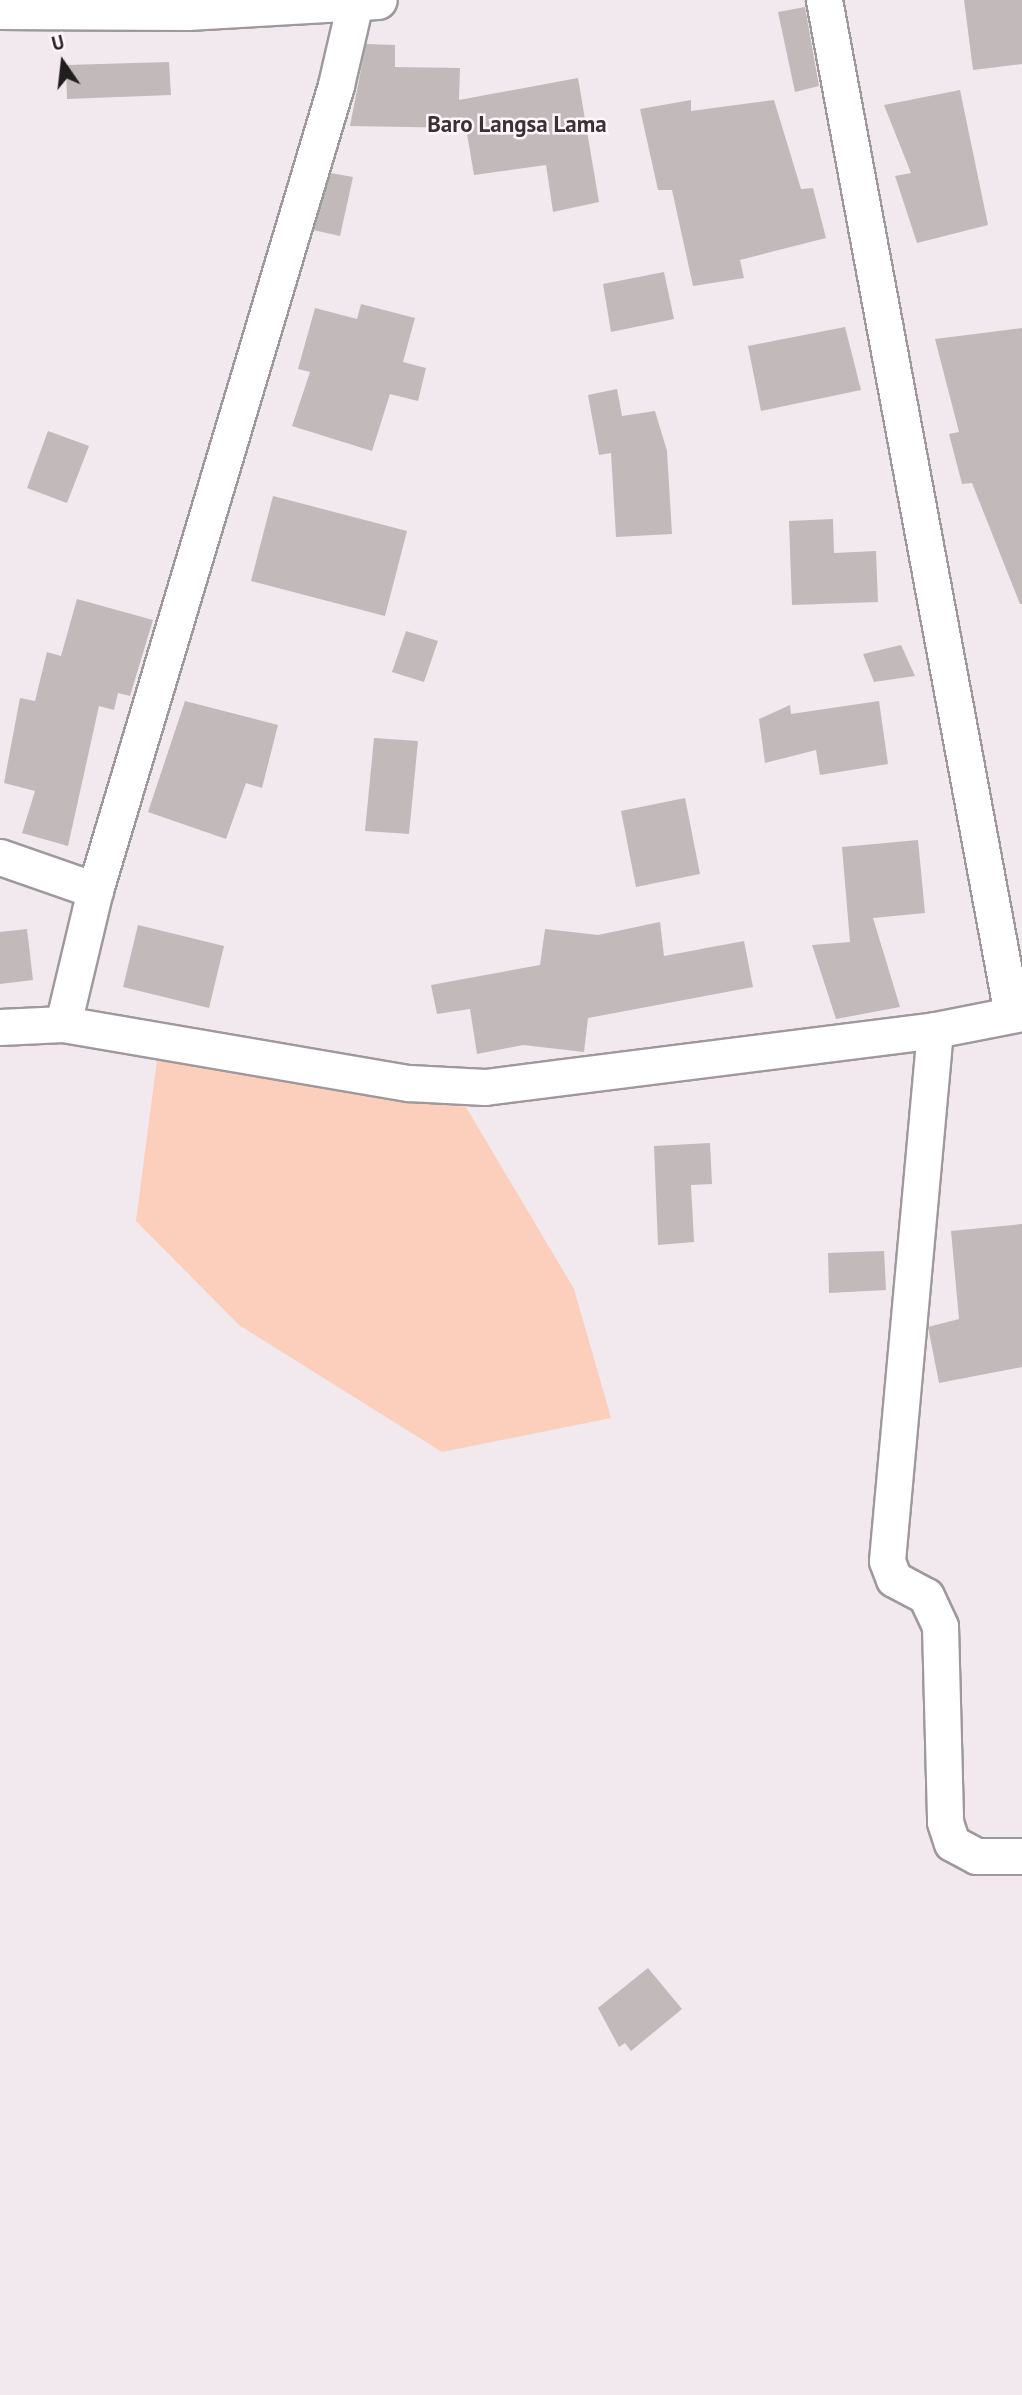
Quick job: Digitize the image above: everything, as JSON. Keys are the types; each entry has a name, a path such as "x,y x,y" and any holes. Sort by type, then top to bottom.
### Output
{"highway":[{"path":"0,10 188,11 366,2"}],"street":[{"path":"0,1027 63,1024 409,1083 485,1087 934,1030 1017,1014 824,0"},
{"path":"63,1024 95,890 332,98 366,2"},
{"path":"0,857 95,890"},
{"path":"934,1030 887,1561 894,1579 926,1597 940,1626 946,1822 953,1843 976,1856 1022,1856"}],"shaded area":[{"path":"157,1060 463,1102 574,1289 611,1418 442,1452 239,1325 136,1221"}],"building":[{"path":"964,0 1022,0 1022,64 973,70"},
{"path":"805,7 819,86 795,92 778,12"},
{"path":"366,44 395,45 395,67 460,68 459,100 578,78 599,202 553,212 546,165 474,175 466,128 350,126"},
{"path":"169,62 171,95 67,99 66,65"},
{"path":"960,90 988,225 917,243 895,176 911,173 884,105"},
{"path":"691,100 691,111 774,100 801,189 813,188 826,238 740,260 744,278 693,286 672,190 658,190 640,109"},
{"path":"331,173 353,177 340,236 313,230"},
{"path":"664,272 674,319 611,332 603,284"},
{"path":"361,304 415,318 403,362 426,368 418,401 390,394 372,451 292,426 310,372 298,369 315,308 357,319"},
{"path":"845,327 861,390 761,411 748,346"},
{"path":"1022,328 1020,604 972,483 962,484 949,434 959,432 935,339"},
{"path":"617,389 622,416 655,411 667,451 672,534 616,537 611,453 599,455 588,395"},
{"path":"48,431 89,446 67,503 27,488"},
{"path":"273,496 407,531 385,616 251,581"},
{"path":"833,519 834,553 876,551 878,602 792,605 789,521"},
{"path":"77,599 153,620 130,696 118,693 114,710 99,706 68,846 22,833 35,791 4,783 20,698 35,701 47,652 61,656"},
{"path":"406,631 438,641 424,682 392,672"},
{"path":"901,645 915,676 874,682 863,654"},
{"path":"185,701 278,725 262,788 246,783 226,839 148,812"},
{"path":"879,701 888,764 820,775 816,750 765,763 759,719 790,705 791,714"},
{"path":"374,738 418,741 409,834 365,831"},
{"path":"685,798 700,874 636,887 621,811"},
{"path":"918,840 925,913 873,918 900,1007 836,1019 812,945 850,942 842,847"},
{"path":"660,922 664,956 744,941 753,987 588,1018 584,1052 523,1045 477,1054 470,1009 437,1014 431,985 540,965 545,929 598,935"},
{"path":"138,925 224,946 209,1008 123,987"},
{"path":"27,929 33,980 0,984 0,932"},
{"path":"710,1143 712,1184 691,1185 694,1242 658,1245 654,1146"},
{"path":"1022,1224 1022,1367 939,1383 928,1327 959,1319 951,1231"},
{"path":"884,1251 886,1290 829,1293 828,1253"},
{"path":"648,1968 682,2009 631,2051 625,2043 619,2047 598,2008"}],"district":[{"name":"Baro Langsa Lama","path":"517,124"}]}
